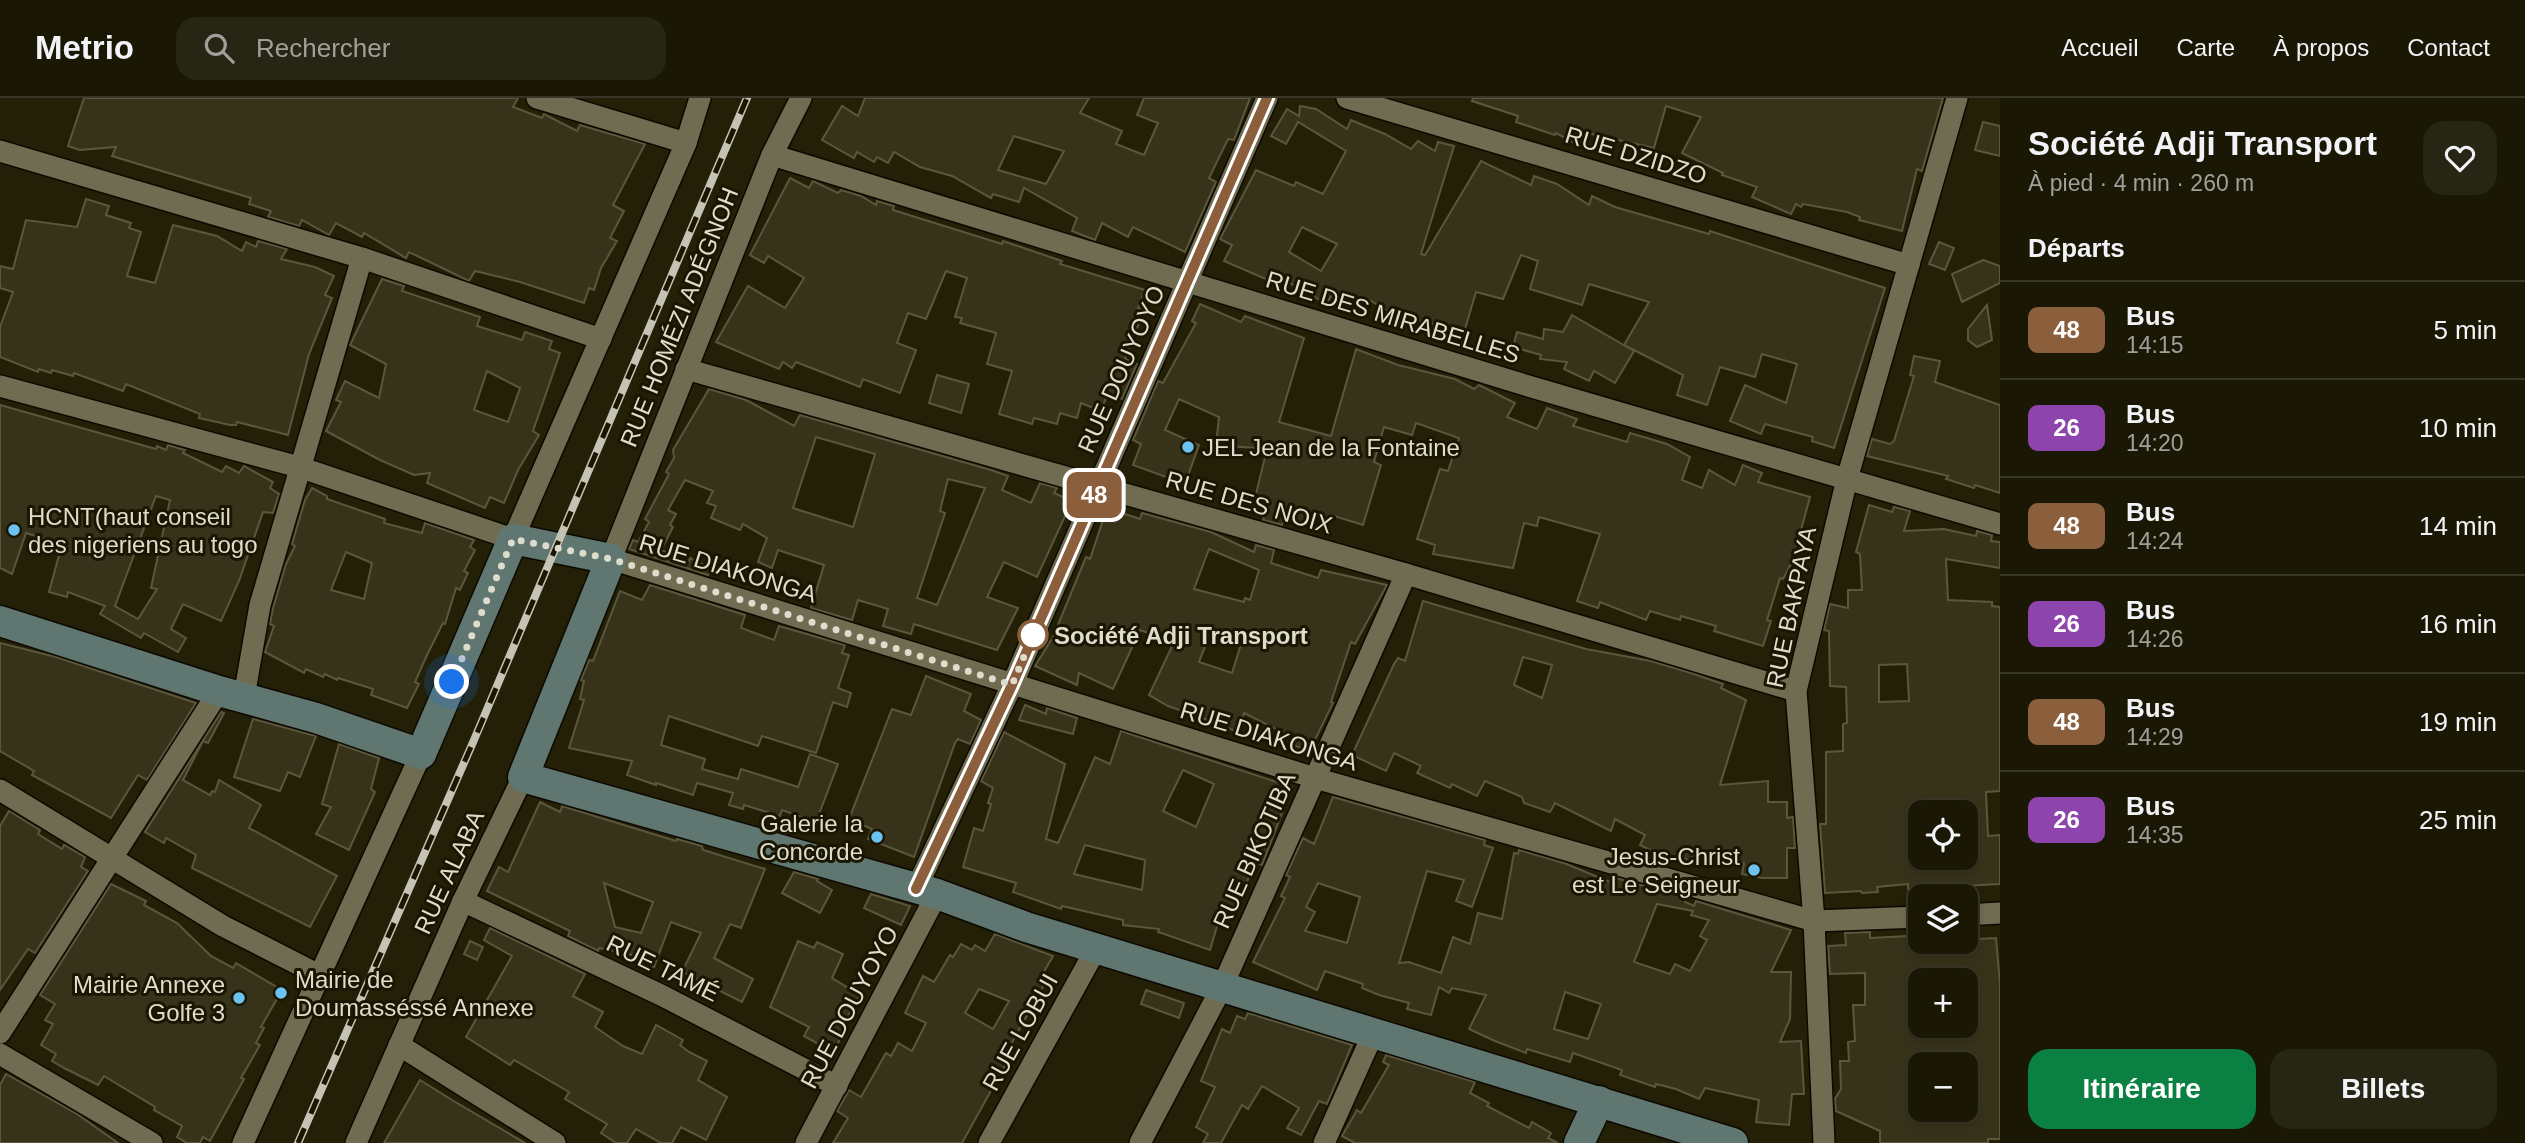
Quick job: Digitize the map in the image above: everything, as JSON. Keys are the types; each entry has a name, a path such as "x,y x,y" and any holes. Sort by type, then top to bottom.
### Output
{"main road":[{"path":"0,621 421,754 513,539 611,559 523,777 927,892 1026,927 1733,1143"},
{"path":"1579,1143 1599,1101"}],"street":[{"path":"537,98 685,143"},
{"path":"0,386 299,467 513,539 685,143 700,98"},
{"name":"RUE HOMÉZI ADÉGNOH","path":"611,559 772,155 801,98"},
{"name":"RUE DOUYOYO","path":"806,1143 837,1086 927,892 1012,685 1267,98"},
{"name":"RUE DZIDZO","path":"1347,98 1909,265"},
{"name":"RUE BAKPAYA","path":"1824,1143 1814,921 1796,691 1847,479 1956,98"},
{"path":"0,151 362,258 601,339"},
{"name":"RUE DES MIRABELLES","path":"772,155 2000,524"},
{"path":"0,1033 109,859 171,770 232,694 362,258"},
{"name":"RUE DES NOIX","path":"686,369 1406,574 1796,691"},
{"name":"RUE DIAKONGA","path":"611,559 1315,778 1814,921 1908,917"},
{"name":"RUE BIKOTIBA","path":"1140,1143 1223,985 1406,574"},
{"path":"243,1143 421,754"},
{"name":"RUE ALABA","path":"356,1143 463,901 523,777"},
{"path":"0,790 109,859 223,926 321,976"},
{"name":"RUE TAMÉ","path":"463,901 663,996 837,1086"},
{"path":"1978,914 2000,913"},
{"name":"RUE LOBUI","path":"989,1143 1097,947"},
{"path":"1324,1143 1373,1034"},
{"path":"399,1045 555,1143"},
{"path":"0,1054 152,1143"}],"building":[{"path":"84,98 518,98 513,107 542,118 544,114 577,131 580,125 645,144 613,205 624,211 610,238 617,241 601,268 594,290 589,288 584,303 520,282 475,271 469,281 409,252 406,258 364,233 362,237 336,223 329,235 302,220 299,226 268,217 271,211 249,204 251,198 112,156 116,147 80,150 68,146"},
{"path":"865,98 1089,98 1080,113 1122,131 1116,144 1144,155 1158,123 1137,115 1144,98 1250,98 1234,140 1228,139 1209,178 1216,182 1185,252 1133,227 1128,237 1102,223 1095,240 1072,231 1077,218 1024,188 1019,202 993,194 991,198 952,176 920,167 894,152 888,163 877,157 874,162 857,152 854,158 822,140 842,106 858,116","holes":["1014,136 1064,151 1046,184 998,170"]},
{"path":"1473,98 1943,98 1922,171 1917,169 1902,231 1859,220 1860,217 1847,212 1803,204 1801,207 1796,204 1791,214 1752,197 1757,187 1722,175 1723,173 1682,153 1701,117 1666,106 1654,148 1587,133 1579,146 1556,133 1555,135 1516,122 1518,116 1472,101"},
{"path":"1300,106 1316,109 1347,129 1351,120 1385,134 1411,149 1418,141 1435,151 1438,142 1454,146 1421,254 1425,255 1481,161 1531,185 1534,176 1557,184 1589,205 1592,196 1615,207 1709,234 1710,231 1885,288 1834,448 1812,441 1813,437 1765,424 1761,434 1730,421 1745,385 1786,403 1797,364 1762,354 1755,377 1720,367 1707,405 1677,395 1683,375 1624,345 1649,302 1589,284 1582,305 1530,289 1538,261 1521,255 1503,299 1476,292 1462,339 1433,330 1435,325 1389,312 1368,299 1362,312 1331,296 1327,304 1277,276 1275,283 1224,261 1232,245 1220,239 1256,170 1294,186 1296,182 1323,194 1346,151 1298,122 1286,144 1271,136 1287,109 1299,116","holes":["1302,227 1337,244 1321,271 1289,252"]},
{"path":"1983,122 2000,126 2000,156 1975,150"},
{"path":"790,178 809,188 813,181 838,193 841,190 861,196 876,205 877,201 894,206 893,210 1002,244 1003,241 1062,261 1060,264 1145,290 1138,308 1144,310 1125,359 1137,364 1122,399 1108,393 1101,411 1081,403 1077,418 1060,413 1057,424 1034,418 1032,424 999,414 1012,371 987,364 996,333 960,323 962,318 955,317 967,278 946,271 926,319 908,313 897,343 916,350 900,393 863,379 860,387 796,362 792,368 783,362 779,369 716,342 748,286 785,308 804,278 768,256 764,263 750,255"},
{"path":"86,199 109,206 106,215 131,223 129,228 141,232 127,276 155,283 173,225 217,236 242,251 246,242 256,247 258,241 287,249 281,259 315,267 334,276 325,295 332,298 309,354 288,435 237,422 236,425 230,425 199,418 200,414 126,384 123,391 74,373 73,376 39,369 38,372 0,357 0,327 13,292 0,288 0,266 13,269 26,220 77,227"},
{"path":"1939,242 1954,248 1945,270 1929,264"},
{"path":"1983,260 2000,266 2000,283 1962,302 1952,274"},
{"path":"382,279 404,286 402,291 480,317 477,326 522,340 525,332 552,341 549,349 560,353 533,431 539,435 518,470 504,503 490,497 485,508 427,483 430,473 414,475 326,431 341,402 336,400 345,381 379,398 386,364 350,345","holes":["487,371 520,388 508,422 474,410"]},
{"path":"1200,304 1241,322 1245,316 1304,338 1279,422 1331,436 1356,349 1398,365 1455,379 1474,389 1479,385 1515,403 1507,417 1537,429 1547,408 1577,419 1573,426 1627,442 1630,433 1667,444 1690,457 1682,480 1702,488 1709,470 1735,485 1743,465 1762,473 1758,482 1810,497 1801,530 1808,533 1783,579 1780,578 1767,620 1771,621 1763,646 1714,631 1716,626 1681,616 1680,620 1650,611 1646,620 1600,602 1598,608 1577,601 1600,534 1539,517 1537,526 1524,523 1513,568 1433,554 1435,545 1417,539 1440,469 1448,471 1459,438 1416,423 1412,435 1384,427 1374,462 1381,465 1363,525 1331,515 1330,521 1307,515 1305,523 1284,518 1282,525 1263,520 1265,513 1252,510 1267,449 1216,445 1219,417 1179,399 1165,430 1199,445 1185,484 1133,465 1141,444 1133,440 1158,381 1163,383 1196,323 1192,321"},
{"path":"1987,305 1992,340 1977,347 1968,340 1968,329"},
{"path":"1572,315 1634,351 1615,383 1594,371 1589,381 1564,369 1567,362 1540,359 1541,355 1513,347 1517,332 1543,339 1544,329 1563,332"},
{"path":"1914,356 1940,361 1935,382 2000,405 2000,493 1946,479 1948,476 1867,456 1872,439 1890,444 1894,441 1914,376 1910,375"},
{"path":"937,375 969,384 961,413 929,403"},
{"path":"709,389 746,400 794,426 800,415 1008,476 1002,490 1031,503 1040,483 1057,488 1054,493 1072,501 1037,577 1004,562 987,597 1018,608 997,650 914,624 911,634 883,626 888,609 858,600 852,620 811,608 824,565 778,550 772,568 758,562 767,538 743,524 740,530 711,518 716,506 707,503 713,491 685,480 668,510 676,514 670,525 673,527 661,550 689,561 690,558 712,569 708,575 629,549 633,540 638,542 649,522 645,519 669,474 666,472 674,458 673,450","holes":["816,437 875,454 853,527 793,508","948,479 985,488 937,605 917,598 945,513 940,511"]},
{"path":"0,405 156,449 157,446 166,450 168,445 185,450 183,453 222,472 226,466 239,473 244,466 273,482 270,488 279,494 273,513 263,512 239,581 221,621 183,604 171,629 186,638 178,652 144,633 141,638 100,614 105,606 68,592 67,597 49,592 62,544 26,533 12,574 0,568","holes":["156,496 170,500 151,588 157,589 138,619 115,606"]},
{"path":"312,488 327,496 327,499 385,519 384,523 422,533 425,523 474,540 470,547 475,550 464,571 468,573 460,590 456,588 445,624 443,623 427,655 415,682 419,684 407,708 371,695 373,689 338,678 337,680 325,674 323,677 306,669 304,673 265,652 274,626 270,624 273,608 286,564 295,546 292,544 305,500","holes":["346,552 372,563 364,599 331,590"]},
{"path":"1869,505 1892,512 1894,507 1910,511 1904,531 1944,529 1976,536 1977,531 1992,535 1991,541 2000,542 2000,568 1946,559 1948,600 1992,602 1992,606 2000,607 2000,791 1986,792 1988,836 2000,835 2000,884 1908,884 1877,887 1878,892 1825,893 1820,824 1826,824 1826,752 1843,751 1843,724 1847,723 1846,687 1830,686 1829,631 1824,630 1830,604 1848,608 1848,590 1862,590 1860,554 1856,552","holes":["1907,664 1909,701 1879,702 1879,665"]},
{"path":"1107,508 1140,519 1142,513 1211,532 1254,552 1256,545 1274,550 1271,563 1318,578 1321,570 1387,585 1355,644 1351,642 1331,702 1333,703 1309,752 1294,745 1296,739 1244,713 1238,732 1225,727 1224,730 1204,724 1206,719 1168,706 1149,695 1174,642 1140,630 1113,689 1079,673 1077,685 1035,666 1053,637 1086,557 1090,559","holes":["1209,549 1259,570 1250,600 1245,598 1244,602 1194,589","1211,631 1242,641 1232,673 1199,662"]},
{"path":"650,585 745,615 741,628 774,640 779,626 845,645 842,653 849,655 838,688 851,693 847,707 833,702 816,753 762,736 758,746 669,716 661,745 705,759 702,769 738,779 741,769 798,787 810,754 838,764 816,822 782,810 780,816 744,805 743,809 729,805 733,793 697,783 693,795 656,785 627,775 632,761 569,748 584,700 580,699 584,681 581,680 589,660 593,661 620,591 642,600"},
{"path":"1423,601 1586,649 1651,661 1723,684 1721,688 1746,700 1720,785 1768,781 1768,802 1787,802 1787,818 1793,817 1795,848 1787,848 1787,878 1762,878 1742,874 1744,863 1695,851 1690,861 1686,859 1685,862 1640,845 1645,835 1615,819 1611,831 1555,803 1550,812 1524,803 1522,797 1485,781 1477,796 1452,784 1450,788 1417,773 1421,766 1394,753 1386,771 1352,755 1394,664 1398,658 1405,661","holes":["1523,657 1552,665 1542,698 1514,685"]},
{"path":"0,643 56,657 196,703 147,780 138,775 111,818 32,775 34,771 0,751"},
{"path":"926,676 971,694 964,711 981,720 970,744 958,739 955,743 914,857 868,839 872,829 849,819 892,709 911,715"},
{"path":"1025,705 1046,714 1047,708 1077,718 1073,734 1019,720"},
{"path":"221,712 224,713 208,743 203,741 183,780 210,795 212,791 215,792 219,780 261,805 249,828 337,876 310,927 192,868 196,855 166,838 164,843 145,832"},
{"path":"253,719 316,736 300,777 288,772 280,791 234,777"},
{"path":"1121,731 1292,787 1262,865 1255,862 1235,911 1223,906 1210,950 1158,932 1159,929 1123,925 1123,920 1062,906 1061,909 1013,892 1016,883 963,867 974,828 983,831 993,788 981,781 1004,732 1065,764 1046,839 1058,843 1095,757 1110,764","holes":["1183,770 1214,784 1196,827 1163,811","1085,845 1145,860 1142,890 1074,874"]},
{"path":"339,744 379,758 371,789 375,792 349,850 316,834 331,807 322,804"},
{"path":"1333,797 1485,840 1484,845 1493,848 1472,907 1456,901 1464,880 1427,871 1399,963 1409,962 1441,973 1453,937 1470,944 1478,913 1502,919 1514,853 1518,854 1519,850 1564,863 1610,882 1613,877 1686,898 1685,902 1694,906 1696,901 1791,930 1771,972 1791,972 1790,1019 1780,1042 1801,1041 1804,1094 1792,1094 1789,1125 1756,1122 1759,1100 1705,1088 1699,1099 1676,1089 1656,1084 1655,1087 1620,1075 1622,1070 1573,1053 1570,1062 1527,1049 1526,1053 1495,1041 1469,1029 1486,995 1452,988 1449,993 1439,987 1431,1015 1407,1009 1409,1003 1379,995 1362,988 1363,984 1325,971 1317,990 1253,962 1285,898 1281,896 1290,877 1286,875 1303,838 1314,844","holes":["1318,883 1360,897 1347,943 1305,931 1315,912 1306,907","1657,904 1693,911 1691,915 1709,920 1700,936 1707,940 1690,971 1675,964 1670,974 1634,962","1565,992 1601,1004 1588,1039 1554,1029"]},
{"path":"540,802 560,812 562,806 676,841 677,839 702,846 703,850 765,869 741,928 730,924 714,958 753,979 742,1002 682,972 701,933 671,922 654,967 648,967 631,960 633,955 599,948 598,951 568,936 570,931 487,891 499,867 508,872","holes":["604,883 653,902 641,933 615,927"]},
{"path":"9,811 40,830 38,834 62,849 64,845 85,857 81,867 88,871 35,953 28,949 0,990 0,826"},
{"path":"794,872 818,879 817,881 832,890 820,913 782,893"},
{"path":"111,884 146,901 144,905 177,923 211,956 233,968 236,963 282,990 261,1027 264,1028 256,1043 260,1045 241,1078 244,1079 210,1141 203,1137 200,1143 187,1143 177,1137 182,1126 154,1110 155,1107 104,1076 98,1085 66,1069 52,1061 56,1054 41,1045 53,1024 45,1020 55,1004 40,995"},
{"path":"871,894 910,906 901,925 864,908"},
{"path":"490,928 585,974 573,996 603,1012 595,1027 623,1046 642,1054 656,1025 683,1040 680,1045 707,1061 698,1080 727,1097 706,1140 681,1127 672,1143 661,1143 636,1129 627,1143 616,1143 601,1133 607,1124 565,1099 569,1092 514,1060 510,1065 466,1037 512,956 484,940"},
{"path":"1870,932 1870,938 1908,936 1908,954 1978,954 1978,939 1996,938 2000,983 2000,1139 1988,1139 1988,1143 1880,1143 1880,1131 1836,1111 1835,1099 1841,1089 1840,1061 1849,1061 1848,1042 1855,1041 1853,1005 1865,1005 1865,973 1830,974 1828,946 1846,945 1845,933"},
{"path":"995,934 1053,956 1038,982 1044,985 1004,1057 1008,1060 962,1143 833,1143 848,1118 837,1111 849,1090 861,1097 886,1053 891,1056 898,1043 912,1051 926,1023 905,1013 923,976 934,982 950,955 953,957 961,944 972,950 975,945 985,951","holes":["979,989 1009,1001 993,1029 965,1013"]},
{"path":"470,941 483,947 477,960 464,954"},
{"path":"798,941 814,948 817,942 843,954 832,978 860,995 842,1027 846,1029 833,1052 804,1036 809,1027 770,1007"},
{"path":"1146,990 1184,1003 1179,1018 1141,1004"},
{"path":"1248,1013 1352,1045 1327,1104 1319,1101 1301,1135 1287,1128 1299,1108 1262,1086 1248,1109 1242,1105 1221,1143 1203,1143 1208,1134 1196,1127 1215,1087 1201,1081 1222,1029 1230,1033 1237,1016 1245,1019"},
{"path":"1386,1055 1475,1082 1470,1093 1489,1103 1487,1106 1529,1128 1532,1122 1551,1133 1548,1138 1558,1143 1355,1143 1342,1136 1357,1110 1361,1113 1389,1065 1383,1062"},
{"path":"6,1074 77,1114 118,1143 0,1143 0,1085"},
{"path":"420,1080 452,1100 525,1143 384,1143"}],"railway":[{"path":"298,1143 474,740 747,98"}],"bus line":[{"name":"48","path":"916,889 1012,685 1267,98"}],"place":[{"name":"JEL Jean de la Fontaine","path":"1188,447"},
{"name":"HCNT(haut conseil des nigeriens au togo","path":"14,530"},
{"name":"Société Adji Transport","path":"1033,635"},
{"name":"Galerie la Concorde","path":"877,837"},
{"name":"Jesus-Christ est Le Seigneur","path":"1754,870"},
{"name":"Mairie de Doumasséssé Annexe","path":"281,993"},
{"name":"Mairie Annexe Golfe 3","path":"239,998"}],"route":[{"path":"452,682 513,539 611,559 1012,685 1033,635"}]}
